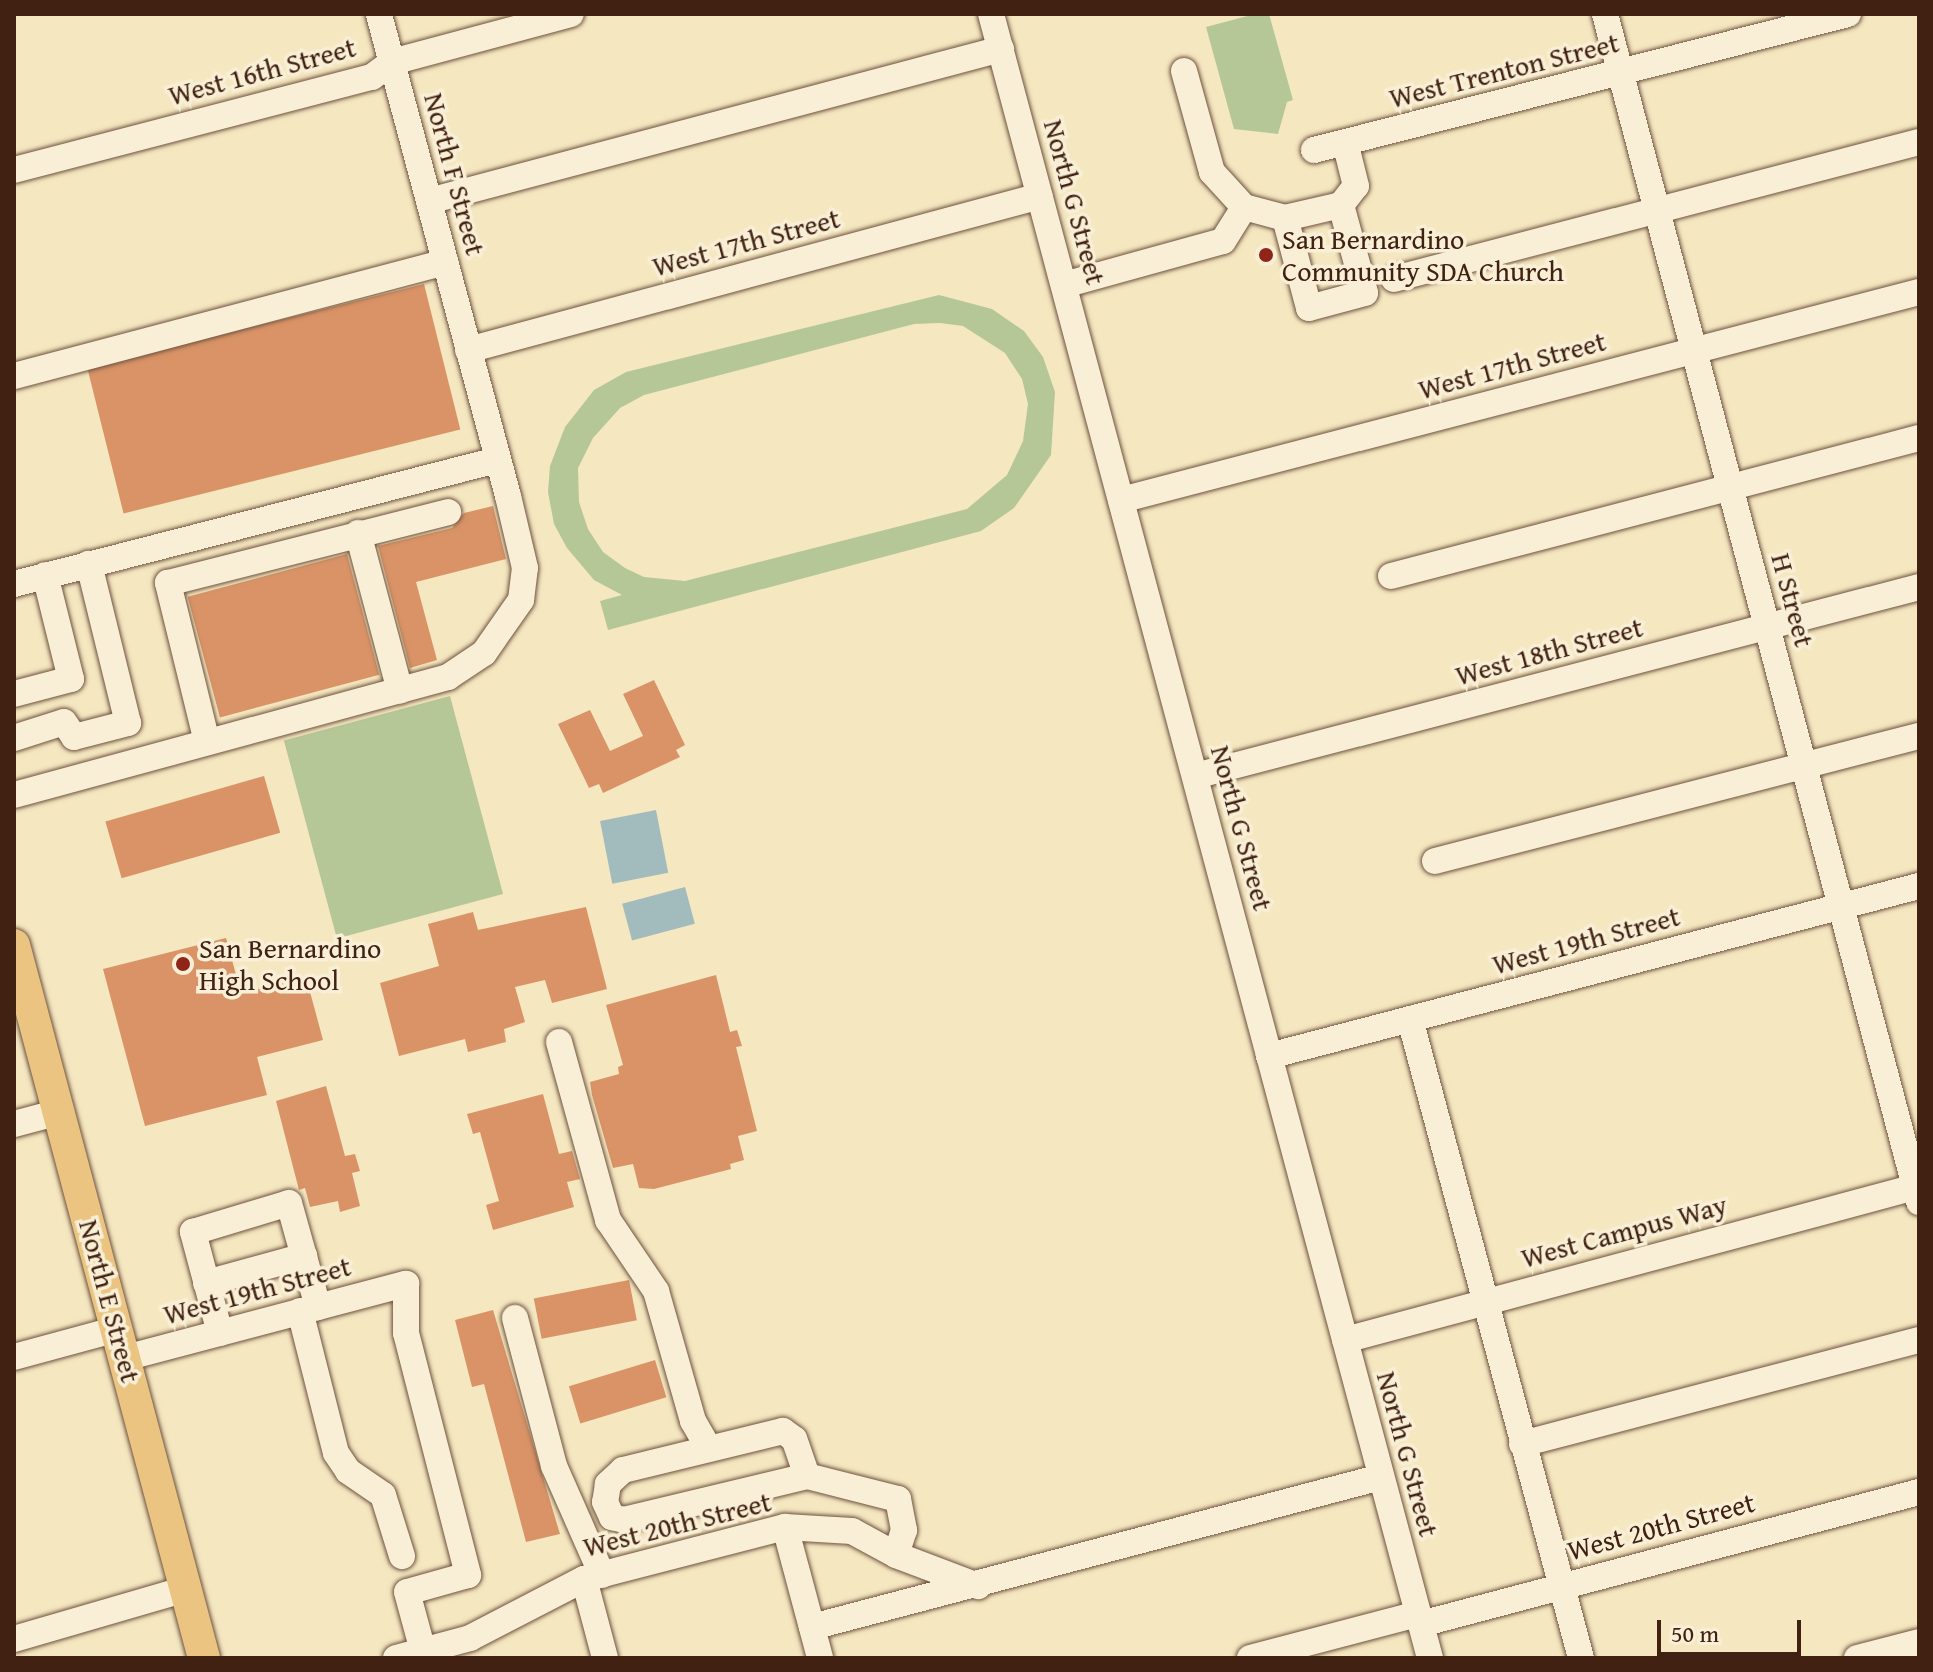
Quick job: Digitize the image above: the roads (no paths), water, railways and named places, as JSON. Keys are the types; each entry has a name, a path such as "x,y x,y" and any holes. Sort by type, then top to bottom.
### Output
{"main road":[{"name":"North E Street","path":"14,945 204,1658"}],"street":[{"name":"North F Street","path":"14,795 456,674 484,653 521,600 525,568 379,14"},
{"name":"West 16th Street","path":"14,170 372,77 392,62 542,18 571,14"},
{"name":"North G Street","path":"991,14 1430,1658"},
{"name":"H Street","path":"1605,14 1918,1192"},
{"name":"West Trenton Street","path":"1314,150 1848,14"},
{"path":"429,201 1001,49"},
{"path":"1184,71 1212,172 1244,207 1285,218 1341,205 1356,186 1345,142"},
{"path":"1394,279 1919,142"},
{"name":"West 17th Street","path":"468,350 1040,196"},
{"path":"1285,218 1309,308 1365,293 1341,205"},
{"path":"1064,285 1223,241 1244,207"},
{"path":"14,376 445,262"},
{"name":"West 17th Street","path":"1121,500 1919,292"},
{"path":"1391,576 1919,438"},
{"path":"14,584 498,460"},
{"path":"207,742 168,583 448,512"},
{"path":"358,533 400,691"},
{"path":"45,575 71,679 64,722 74,737 128,723 89,564"},
{"name":"West 18th Street","path":"1195,776 1919,587"},
{"path":"14,694 71,679"},
{"path":"14,738 64,722"},
{"path":"1435,861 1919,736"},
{"name":"West 19th Street","path":"1269,1056 1919,886"},
{"path":"1410,1019 1581,1658"},
{"path":"559,1042 608,1220 656,1291 693,1421 709,1449"},
{"path":"14,1124 59,1112"},
{"name":"West Campus Way","path":"1345,1340 1483,1301 1918,1192"},
{"path":"220,1333 193,1232 289,1203 304,1256 309,1309 336,1453 348,1471 383,1495 402,1556"},
{"path":"206,1283 304,1256"},
{"name":"West 19th Street","path":"14,1357 220,1333 406,1284 406,1333 468,1575 407,1592 423,1651"},
{"path":"515,1318 554,1466 587,1538 605,1658"},
{"path":"1522,1444 1919,1340"},
{"path":"612,1517 605,1502 608,1484 623,1470 783,1431 794,1439 807,1476"},
{"path":"612,1517 624,1520 807,1476 898,1499 904,1530 896,1555"},
{"path":"812,1627 978,1586 1381,1477"},
{"name":"West 20th Street","path":"1250,1658 1561,1585 1919,1492"},
{"path":"587,1538 612,1517"},
{"path":"785,1527 820,1658"},
{"name":"West 20th Street","path":"396,1658 423,1651 472,1648 593,1577 785,1527 852,1531 896,1555 978,1586"},
{"path":"16,1650 186,1589"},
{"path":"1857,1658 1919,1642"}],"water":[{"path":"656,810 668,873 612,884 600,821"},
{"path":"685,887 695,924 632,941 622,904"}],"place":[{"name":"San Bernardino Community SDA Church","path":"1266,255"},
{"name":"San Bernardino High School","path":"183,964"}]}
